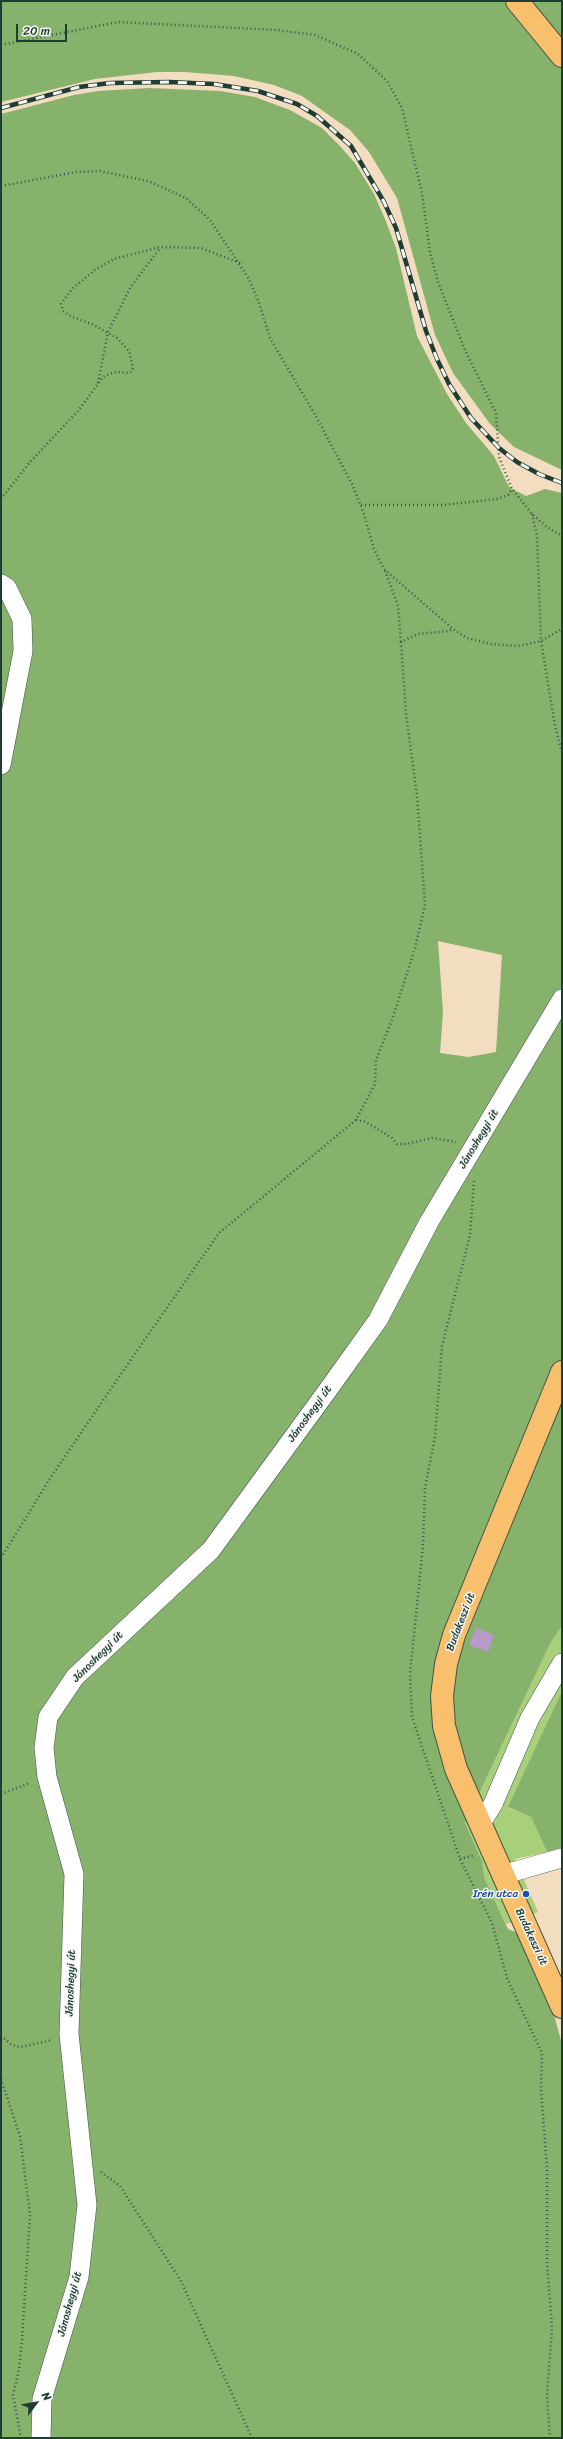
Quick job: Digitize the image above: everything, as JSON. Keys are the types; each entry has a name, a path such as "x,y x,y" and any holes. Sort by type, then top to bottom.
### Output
{"main road":[{"path":"517,1 562,56"},
{"name":"Budakeszi út","path":"562,1372 454,1635 446,1664 442,1710 448,1745 456,1769 480,1826 562,2007"}],"street":[{"path":"1,584 7,588 22,619 23,651 1,765"},
{"name":"Jánoshegyi út","path":"42,2438 42,2399 79,2277 86,2205 69,2034 74,1874 47,1777 44,1748 48,1717 75,1678 211,1550 378,1320 429,1222 562,999"},
{"path":"480,1826 493,1804 530,1718 562,1663"},
{"path":"502,1875 562,1858"}],"path":[{"path":"1,45 118,22 284,31 315,35 358,54 387,81 402,108 422,193 430,252 438,282 466,350 496,413 499,457 512,489 532,514 547,527 562,536"},
{"path":"1,186 76,172 100,171 148,180 186,198 202,211 240,264 254,290 270,338 318,420 360,505 374,549 384,569 398,606 406,714 417,795 425,906 416,948 392,1020 376,1060 376,1084 356,1120 219,1233 114,1383 1,1558"},
{"path":"1,500 30,462 78,411 98,383 107,374 130,373 133,368 133,360 126,347 108,332 66,314 61,307 66,296 95,270 114,259 160,247 201,248 240,264"},
{"path":"98,383 108,332 130,288 160,247"},
{"path":"360,505 450,504 496,499 508,494 512,489"},
{"path":"532,514 537,536 541,641 555,726 562,752"},
{"path":"384,569 453,629 467,638 491,644 518,646 541,641 562,630"},
{"path":"401,642 418,634 449,631 453,629"},
{"path":"356,1120 366,1122 392,1138 397,1144 406,1144 432,1138 474,1147"},
{"path":"474,1176 475,1188 470,1235 442,1346 435,1437 424,1488 423,1546 410,1674 412,1710 423,1752 460,1860 492,1923 507,1978 542,2053 541,2090 547,2168 547,2262 552,2328 547,2395 550,2438"},
{"path":"1,1794 47,1777"},
{"path":"1,2036 12,2045 21,2047 38,2042 50,2041 59,2036 69,2034"},
{"path":"1,2079 20,2136 30,2215 22,2340 19,2370 13,2395 21,2438"},
{"path":"82,2158 120,2186 181,2281 252,2438"}],"green space":[{"path":"1,1 562,1 562,470 514,447 490,424 453,373 435,335 397,198 369,152 350,130 302,96 274,85 234,76 185,72 157,72 95,79 1,102"},
{"path":"149,88 220,91 255,97 290,110 322,128 355,163 374,194 396,248 417,336 447,394 466,423 494,456 509,487 526,496 545,489 562,493 562,1626 551,1642 465,1823 482,1861 484,1877 508,1929 520,1934 551,2004 562,2044 562,2438 1,2438 1,114 74,95 98,91","holes":["438,941 502,955 496,1052 469,1057 440,1053 443,1012"]},
{"path":"562,1626 562,1691 509,1808 531,1817 547,1852 515,1859 538,1912 506,1924 484,1877 482,1861 465,1823 551,1642"},
{"path":"562,1691 562,1848 547,1852 531,1817 508,1807"}],"building":[{"path":"476,1628 494,1635 488,1652 469,1645"}],"railway":[{"path":"1,108 79,87 110,83 169,82 214,84 258,91 297,104 317,116 351,146 384,202 396,228 426,331 437,359 449,384 471,418 499,448 517,462 539,474 562,483"}],"place":[{"name":"Irén utca","path":"526,1894"}]}
